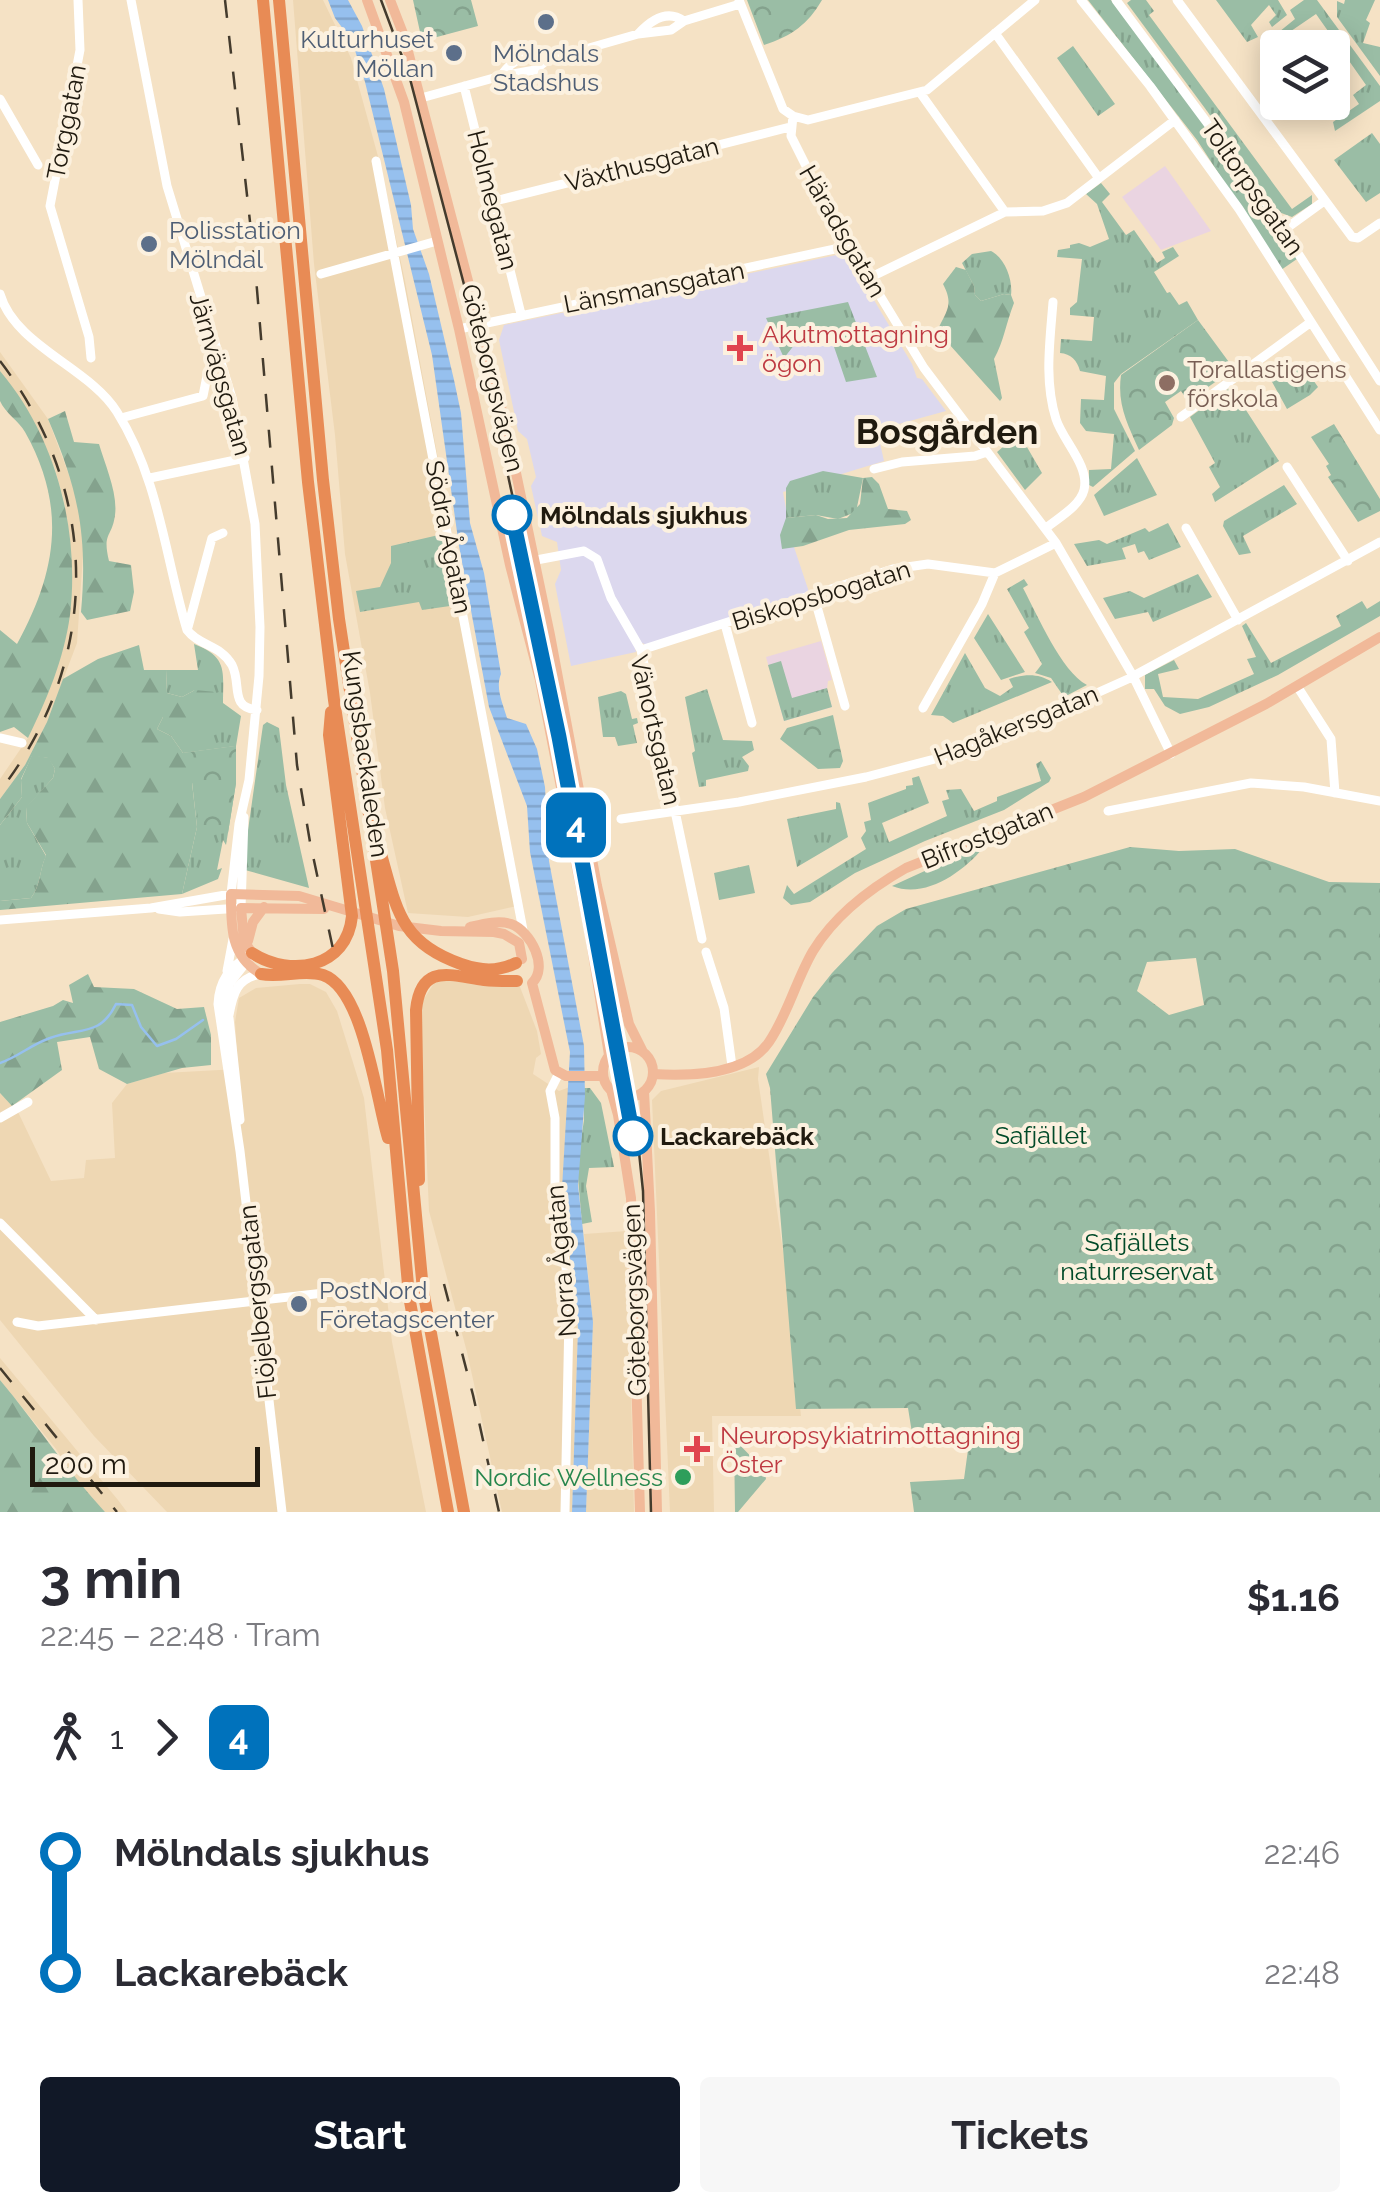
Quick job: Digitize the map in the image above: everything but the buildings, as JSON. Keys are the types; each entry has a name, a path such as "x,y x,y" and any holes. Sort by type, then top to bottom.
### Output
{"highway":[{"name":"Kungsbackaleden","path":"263,0 308,482 334,700 377,970 409,1296 448,1512"},
{"name":"Kungsbackaleden","path":"280,0 323,480 360,771 400,1029 426,1302 464,1512"},
{"path":"247,955 271,962 316,963 335,955 350,933 352,916 329,735 334,700"},
{"path":"360,771 382,858 411,935 430,951 470,968 496,970 519,961"},
{"path":"261,974 316,974 342,988 358,1022 396,1164"},
{"path":"417,1232 420,1154 416,1010 421,989 432,978 446,974 524,982"}],"main road":[{"name":"Göteborgsvägen","path":"367,0 404,102 552,736 609,1055 603,1076 618,1115 631,1198 640,1512"},
{"name":"Göteborgsvägen","path":"390,0 482,323 536,560 597,886 629,1024 650,1060 652,1074 644,1091 657,1512"},
{"name":"Bifrostgatan","path":"652,1074 700,1073 755,1056 768,1043 820,941 848,908 906,868 1084,797 1297,686 1380,637"},
{"path":"236,894 300,902 409,928 460,930 507,922 523,930 532,943 540,973 524,982"},
{"name":"Flöjelbergsgatan","path":"236,894 233,939 261,974"},
{"path":"236,908 300,902"},
{"name":"Flöjelbergsgatan","path":"247,955 253,922 264,907"},
{"name":"Flöjelbergsgatan","path":"236,908 247,955"},
{"path":"475,928 512,938 522,950 513,972 524,982 553,1066 563,1075 603,1076"},
{"path":"519,961 537,963"},
{"path":"609,1055 627,1047 643,1052"},
{"path":"610,1090 626,1097 644,1091"}],"street":[{"name":"Torggatan","path":"78,0 80,50 50,206 92,358"},
{"name":"Järnvägsgatan","path":"131,0 170,198 222,363 245,458 258,563 257,710 244,814 239,824 236,894"},
{"path":"1005,212 920,94 1035,0"},
{"path":"1081,0 1239,209 1380,430"},
{"name":"Toltorpsgatan","path":"1116,0 1218,134 1380,381"},
{"path":"1178,0 1352,237 1358,238 1380,223"},
{"path":"421,98 501,76 513,62 538,56 547,60 638,34 672,30 684,21 739,2"},
{"name":"Häradsgatan","path":"739,2 791,121 810,178 849,246 924,368 1056,543 1133,676 1171,754"},
{"path":"995,33 1098,178"},
{"name":"Holmegatan","path":"464,86 521,314"},
{"name":"Växthusgatan","path":"495,201 791,121 820,119 920,94"},
{"path":"0,99 38,165"},
{"path":"869,278 1005,212 1053,209 1068,203 1175,120"},
{"name":"Södra Ågatan","path":"376,161 397,252 523,930"},
{"path":"1284,230 1324,201"},
{"path":"320,274 438,240"},
{"name":"Länsmansgatan","path":"458,329 849,246"},
{"path":"0,294 6,310 64,365 100,390 121,418 150,478 187,630 223,653 236,675 238,701 243,708 257,710"},
{"path":"1046,528 1080,500 1085,484 1082,469 1062,436 1051,400 1052,302"},
{"path":"1181,417 1311,322"},
{"path":"121,418 203,396 208,371 222,363"},
{"path":"874,469 987,452"},
{"path":"150,478 245,458"},
{"path":"1287,467 1348,561"},
{"path":"1186,528 1238,620"},
{"path":"187,630 212,538 223,533"},
{"name":"Hagåkersgatan","path":"622,819 914,765 1028,726 1133,676 1380,542"},
{"path":"923,708 996,573 1056,543"},
{"name":"Vänortsgatan","path":"510,565 584,550 592,552 610,598 641,650 702,939"},
{"name":"Biskopsbogatan","path":"641,650 914,565 996,573"},
{"path":"814,596 845,706"},
{"path":"724,624 752,723"},
{"path":"1297,686 1331,739 1336,793"},
{"path":"0,738 22,743"},
{"path":"1108,811 1250,783 1380,801"},
{"path":"0,920 151,908 236,894"},
{"path":"151,908 180,912 236,908"},
{"path":"507,922 518,914"},
{"name":"Flöjelbergsgatan","path":"233,939 218,1004 240,1151 282,1512"},
{"path":"706,952 724,1008 732,1066"},
{"name":"Flöjelbergsgatan","path":"227,974 247,955"},
{"name":"Flöjelbergsgatan","path":"240,1151 224,993 247,955"},
{"path":"229,1018 237,986 246,978 261,974"},
{"name":"Norra Ågatan","path":"563,1075 550,1091 555,1196 570,1316 565,1512"},
{"path":"0,1118 28,1102"},
{"path":"0,1223 96,1320"},
{"path":"17,1322 38,1326 376,1287"}],"shaded area":[{"path":"293,0 323,0 351,58 379,160 405,281 521,905 468,917 408,913 385,808 370,693 345,554 314,264"},
{"path":"1165,166 1211,231 1161,250 1122,197"},
{"name":"Mölndals sjukhus","path":"846,253 917,378 922,379 946,411 877,430 884,461 783,492 792,541 809,592 647,645 642,643 635,648 636,652 571,666 555,584 561,570 557,542 542,536 531,486 536,477 527,439 518,431 499,340 504,325"},
{"path":"0,352 48,419 76,494 84,540 77,643 47,722 25,765 0,799 0,779 28,738 56,672 70,611 70,542 55,469 35,426 0,371"},
{"path":"821,641 832,680 828,681 827,689 832,707 784,721 766,657"},
{"path":"436,980 520,987 537,1031 541,1054 536,1058 533,1074 559,1091 570,1087 562,1188 578,1328 572,1512 502,1512 467,1352 429,1211 420,1005"},
{"path":"310,984 326,992 337,1011 364,1098 392,1342 426,1512 167,1512 94,1436 0,1320 0,1093 18,1112 51,1181 84,1178 86,1160 115,1158 112,1103 127,1084 164,1073 238,1069 235,1022 239,998 256,988"},
{"path":"759,1067 801,1416 712,1416 714,1512 670,1512 652,1100 661,1091"},
{"path":"627,1231 634,1512 586,1512 593,1322 584,1234"},
{"path":"0,1358 127,1512 105,1512 80,1485 0,1380"}],"green space":[{"path":"413,0 471,0 478,26 422,41"},
{"path":"747,0 822,0 798,28 764,45"},
{"path":"1088,0 1111,0 1254,192 1297,259 1281,270 1197,140"},
{"path":"1146,0 1154,11 1149,15 1292,209 1312,195 1312,204 1292,217 1276,211 1127,3"},
{"path":"1216,0 1278,0 1287,15 1272,27 1269,22 1276,15 1269,5 1251,25 1258,37 1247,42"},
{"path":"1304,0 1317,0 1339,30 1327,30 1316,14 1293,30 1281,30 1295,19 1290,10"},
{"path":"1345,0 1375,0 1366,20 1370,23 1363,43 1380,47 1380,76 1337,17 1337,1 1344,4"},
{"path":"1350,45 1380,86 1380,101 1335,131 1333,122 1350,120 1350,110 1359,104 1353,95 1366,85 1350,62"},
{"path":"1073,46 1115,104 1098,116 1057,58"},
{"path":"1372,133 1380,144 1380,193 1366,202 1334,160"},
{"path":"1101,183 1110,194 1102,202 1126,235 1134,230 1157,263 1165,258 1162,252 1173,247 1179,256 1154,272 1179,305 1187,301 1198,320 1114,383 1114,409 1135,451 1093,487 1089,485 1089,470 1111,469 1114,434 1086,431 1080,423 1081,399 1104,400 1106,376 1080,371 1073,358 1060,353 1061,339 1092,341 1094,317 1070,315 1070,308 1077,302 1082,259 1057,257 1058,250 1070,245 1090,247 1109,239 1097,204 1086,194"},
{"path":"991,251 1007,270 1011,295 981,301 962,263 972,254"},
{"path":"956,267 966,270 981,301 1004,294 1011,295 1014,303 994,359 1000,401 940,334 949,301 943,284"},
{"path":"848,302 877,377 846,382 831,338 815,326 806,330 784,358 766,318"},
{"name":"Torallastigens förskola","path":"1198,320 1234,369 1188,401 1181,391 1165,402 1174,418 1172,425 1139,450 1122,404 1121,375"},
{"path":"1302,364 1318,387 1287,409 1266,371 1274,366 1282,377"},
{"path":"0,371 36,425 49,455 60,486 71,550 70,615 64,647 28,738 14,727 0,732 0,630 17,644 31,617 48,565 51,513 38,460 22,428 0,401"},
{"path":"1231,387 1279,461 1215,502 1212,494 1220,487 1209,467 1215,463 1190,417"},
{"path":"65,411 74,442 99,444 115,506 107,552 109,561 131,565 134,592 130,611 87,620 81,612 82,536 67,468 48,419"},
{"path":"1334,424 1380,499 1380,511 1358,522 1328,477 1329,464 1311,437"},
{"path":"1013,432 1020,435 1042,473 1025,490 997,452 1011,440"},
{"path":"1137,458 1157,495 1104,516 1094,495"},
{"path":"823,471 863,478 856,512 838,519 816,515 786,518 786,488 790,481"},
{"path":"872,477 879,484 888,509 907,511 911,520 849,530 782,549 780,535 786,518 847,518 860,504 863,478"},
{"path":"1284,485 1297,504 1243,536 1251,553 1239,555 1224,521"},
{"path":"1168,523 1181,547 1149,560 1144,551 1138,553 1135,544 1122,548 1126,559 1087,566 1074,544 1099,540 1107,544"},
{"path":"443,534 457,605 422,610 419,602 360,612 356,591 380,587 391,563 391,546"},
{"path":"1198,574 1212,597 1153,622 1148,612 1115,619 1103,598 1130,591 1144,598"},
{"path":"1024,579 1028,585 1023,588 1051,642 1068,668 1087,685 1064,697 1051,678 1035,673 1042,664 1024,632 1029,628 1007,589"},
{"path":"1362,601 1367,609 1380,601 1380,616 1278,675 1209,707 1180,714 1165,706 1154,689 1145,689 1145,675 1174,660 1179,669 1158,674 1163,697 1198,699 1254,674 1247,659 1256,657 1242,626 1246,623 1271,663 1341,626 1336,616"},
{"path":"988,614 1025,672 1001,680 974,638"},
{"path":"194,644 213,654 221,666 223,703 241,716 236,746 183,753 171,736 157,729 163,717 195,690 182,697 167,693 166,670 198,670"},
{"path":"139,645 144,670 166,670 167,693 182,697 195,690 216,692 219,703 187,729 163,717 157,729 171,736 183,753 236,746 236,783 192,783 197,827 182,894 0,910 0,901 31,898 38,883 46,855 27,823 26,807 53,778 55,769 48,758 32,756 21,779 22,797 0,825 0,799 25,765 63,679 98,659"},
{"path":"965,653 985,688 1000,696 1013,687 1009,679 1015,677 1036,676 1052,682 953,723 943,716 931,715"},
{"path":"781,661 792,698 827,688 832,707 784,721 768,665"},
{"path":"707,689 723,740 752,741 754,750 742,757 748,771 706,780 706,786 699,787 685,697"},
{"path":"621,691 626,694 632,719 637,718 638,723 633,725 637,743 618,746 615,737 603,737 598,697"},
{"path":"833,715 843,761 840,768 818,769 780,739 787,728"},
{"path":"267,722 279,728 286,785 309,888 245,870 263,725"},
{"path":"236,746 236,783 228,833 198,836 197,794 183,753"},
{"path":"32,755 49,758 55,769 53,778 26,808 27,823 46,856 31,898 0,901 0,825 22,797 21,780"},
{"path":"1041,761 1051,778 1049,782 1004,810 855,873 810,902 791,905 783,898 787,885 794,894 866,849 861,838 866,831 864,822 871,820 868,803 906,789 913,785 912,778 919,776 929,803 882,823 889,842 947,816 942,801 949,799 946,790 961,789 974,811 997,801 997,797 1041,781 1036,764"},
{"path":"192,782 236,783 218,879 182,894 197,827"},
{"path":"836,802 840,803 848,837 797,867 787,819 836,809"},
{"path":"977,847 983,848 942,881 917,889 892,886"},
{"name":"Safjällets naturreservat","path":"1130,847 1179,851 1235,849 1329,882 1380,883 1380,1512 914,1512 910,1482 964,1479 970,1435 912,1433 908,1408 796,1409 766,1074 832,973 877,926 906,909","holes":["1196,958 1204,1005 1169,1015 1137,991 1147,962"]},
{"path":"749,865 755,893 719,900 714,873"},
{"path":"88,974 94,987 134,989 177,1009 204,1007 211,1035 211,1065 182,1068 127,1084 99,1069 90,1037 57,1042 62,1070 12,1106 0,1093 0,1022 63,1000 73,1003 69,985"},
{"path":"584,1088 590,1088 601,1103 614,1167 589,1168 586,1186 592,1222 582,1224 577,1166"},
{"path":"0,1380 78,1480 105,1512 0,1512"},
{"path":"734,1439 764,1470 766,1479 738,1512 735,1512"}],"water":[{"path":"328,0 348,0 362,26 384,89 413,229 429,274 461,413 470,523 484,573 501,674 500,696 507,718 526,724 537,749 545,787 549,861 584,1046 585,1096 578,1185 593,1322 586,1512 572,1512 578,1328 562,1188 570,1052 530,852 527,806 489,707 459,546 432,355 365,82 352,41 335,18"}],"waterway":[{"path":"0,1063 50,1038 96,1026 116,1004 132,1005 141,1027 157,1046 176,1039 203,1020"}],"tram line":[{"path":"381,0 409,75 477,334 551,672 635,1113 643,1191 651,1512"},
{"name":"4","path":"512,515 559,737 633,1136"}],"railway":[{"path":"225,0 255,266 297,765 333,949"},
{"path":"0,361 33,412 57,465 71,520 76,576 71,632 57,687 33,740 0,791"},
{"path":"444,1284 499,1512"},
{"path":"0,1368 117,1512"}],"place":[{"name":"Mölndals Stadshus","path":"546,22"},
{"name":"Kulturhuset Möllan","path":"454,53"},
{"name":"Polisstation Mölndal","path":"149,244"},
{"name":"Akutmottagning ögon","path":"740,348"},
{"name":"Torallastigens förskola","path":"1167,383"},
{"name":"Mölndals sjukhus","path":"512,515"},
{"name":"Lackarebäck","path":"633,1136"},
{"name":"PostNord Företagscenter","path":"299,1304"},
{"name":"Neuropsykiatrimottagning Öster","path":"697,1449"},
{"name":"Nordic Wellness","path":"683,1477"}],"district":[{"name":"Bosgården","path":"947,432"}],"park label":[{"name":"Safjället","path":"1041,1135"}]}
